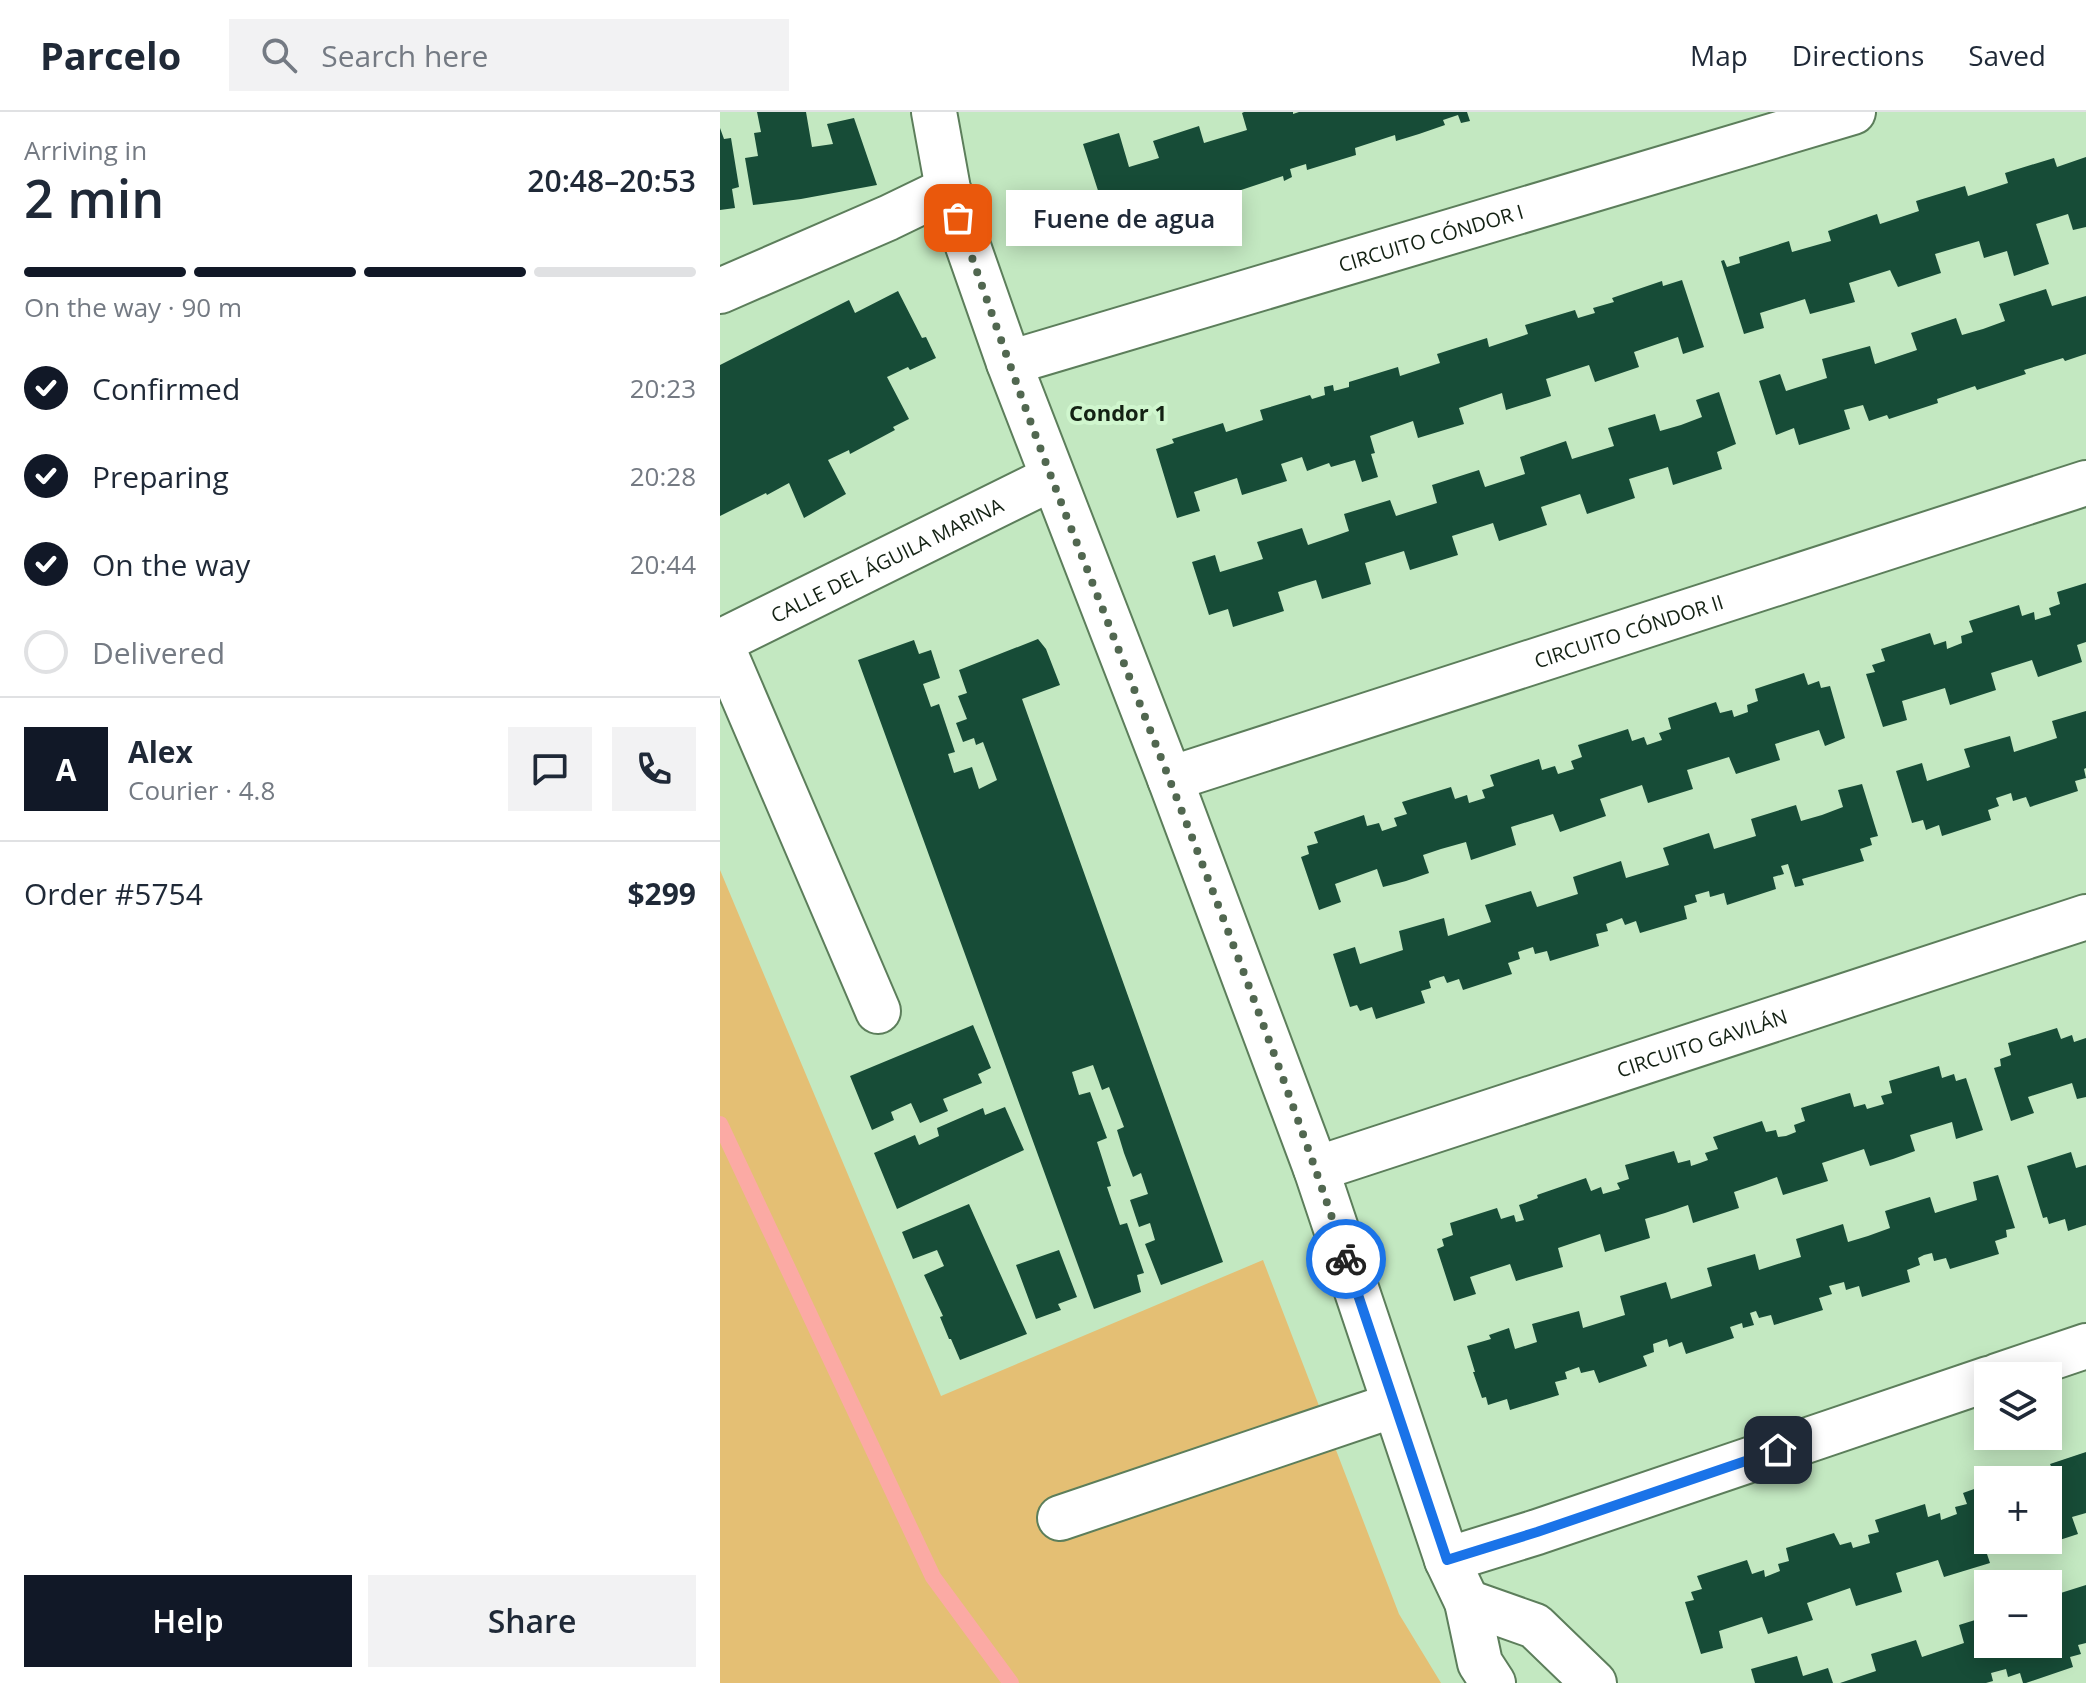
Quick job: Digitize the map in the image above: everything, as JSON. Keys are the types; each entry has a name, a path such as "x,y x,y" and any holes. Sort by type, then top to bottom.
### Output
{"street":[{"path":"934,112 948,189 1009,363 1316,1169 1447,1560 1467,1602 1480,1663 1493,1683"},
{"name":"CIRCUITO CÓNDOR I","path":"1009,363 1853,112"},
{"path":"720,291 948,189"},
{"name":"CALLE DEL ÁGUILA MARINA","path":"720,642 1052,478"},
{"name":"CIRCUITO CÓNDOR II","path":"1170,779 2086,483"},
{"path":"720,642 878,1011"},
{"name":"CIRCUITO GAVILÁN","path":"1316,1169 2086,917"},
{"path":"2039,1362 2086,1346"},
{"path":"1447,1560 1974,1384"},
{"path":"1060,1518 1394,1405"},
{"path":"1467,1602 1535,1626 1594,1683"}],"shaded area":[{"path":"720,870 941,1396 1263,1260 1399,1614 1441,1683 720,1683"}],"building":[{"path":"757,112 806,112 812,147 833,144 827,124 854,118 877,185 753,205 745,158 758,156 754,133 761,132"},
{"path":"1244,112 1467,112 1470,121 1461,123 1458,115 1443,120 1445,125 1419,134 1396,141 1395,135 1355,148 1356,155 1307,170 1306,164 1290,169 1292,177 1284,181 1283,176 1220,197 1218,194 1179,206 1180,210 1143,222 1132,225 1130,221 1114,226 1117,233 1112,234 1083,144 1119,133 1129,167 1159,158 1153,141 1199,126 1204,143 1247,130"},
{"path":"720,128 724,139 731,138 739,187 732,189 735,208 720,210"},
{"path":"2086,157 2086,227 2073,230 2068,214 2036,224 2049,264 2014,276 2007,251 1984,258 1979,241 1935,254 1941,273 1898,287 1890,270 1849,283 1855,302 1810,314 1805,299 1760,313 1764,328 1744,334 1721,261 1724,260 1727,267 1740,263 1739,257 1789,241 1792,252 1831,241 1828,231 1877,214 1880,224 1919,211 1916,201 1965,186 1968,196 2008,183 2005,173 2054,158 2057,167"},
{"path":"1682,280 1704,347 1683,354 1678,337 1634,352 1639,367 1595,382 1589,365 1546,379 1551,396 1506,410 1502,393 1459,408 1464,424 1418,438 1413,421 1370,436 1375,453 1371,454 1378,477 1362,482 1355,460 1331,467 1329,463 1307,471 1302,457 1281,464 1287,481 1242,495 1237,478 1194,492 1200,511 1177,518 1156,449 1174,443 1172,439 1223,423 1226,432 1263,420 1260,410 1310,395 1312,399 1325,395 1324,387 1333,385 1334,391 1349,387 1349,382 1398,367 1400,376 1440,363 1437,354 1487,338 1489,347 1528,334 1525,325 1575,310 1578,318 1595,313 1593,308 1614,302 1612,298 1662,281 1663,286"},
{"path":"2046,289 2052,306 2086,296 2086,354 2024,370 2026,374 1977,390 1975,386 1937,399 1938,403 1889,419 1887,415 1869,421 1863,405 1844,410 1850,429 1799,445 1794,428 1776,435 1759,381 1780,374 1786,391 1827,378 1822,359 1870,346 1875,364 1917,350 1911,333 1956,318 1962,335 1983,329 2005,321 1999,304"},
{"path":"898,291 936,358 887,377 909,419 850,454 849,450 828,460 846,494 804,518 789,483 720,516 720,365 849,300 855,313"},
{"path":"1719,392 1736,444 1717,452 1722,469 1673,485 1668,467 1629,479 1635,498 1587,514 1580,494 1541,507 1547,525 1499,541 1493,523 1452,536 1458,555 1410,570 1404,551 1365,563 1371,584 1322,599 1316,580 1296,586 1278,592 1284,611 1233,627 1228,609 1209,615 1192,562 1215,555 1220,572 1263,559 1257,542 1302,528 1308,545 1349,531 1344,514 1390,500 1396,516 1437,503 1432,485 1479,470 1485,487 1525,474 1520,457 1566,441 1572,459 1614,446 1608,428 1655,414 1660,431 1681,425 1702,417 1696,400"},
{"path":"2086,583 2086,642 2077,645 2082,662 2038,677 2032,660 1991,673 1996,690 1950,705 1945,688 1902,701 1907,720 1883,727 1866,674 1875,672 1872,665 1885,661 1881,649 1930,633 1934,645 1946,641 1947,649 1962,643 1961,636 1973,632 1969,621 2019,605 2022,616 2034,612 2035,620 2051,615 2049,608 2060,604 2057,592"},
{"path":"1038,639 1046,649 1060,685 1022,699 1223,1262 1161,1285 1145,1244 1155,1240 1150,1223 1139,1227 1130,1200 1148,1194 1141,1173 1133,1177 1124,1153 1117,1130 1124,1127 1109,1087 1102,1090 1093,1065 1072,1072 1079,1095 1090,1092 1107,1138 1097,1142 1111,1186 1107,1187 1120,1225 1127,1223 1144,1273 1137,1275 1141,1292 1094,1309 858,660 914,640 919,654 931,650 940,678 923,684 931,707 939,704 955,752 948,754 954,773 972,767 979,789 997,780 983,742 976,745 974,738 963,742 956,723 967,719 958,696 967,693 959,670"},
{"path":"1804,673 1808,685 1819,681 1821,688 1830,686 1845,738 1825,746 1819,730 1775,744 1780,760 1736,774 1729,757 1687,770 1693,789 1648,803 1642,785 1600,799 1606,816 1560,832 1553,814 1511,827 1516,845 1471,860 1466,842 1441,849 1423,855 1429,873 1406,881 1383,887 1377,869 1335,884 1341,902 1319,910 1301,857 1309,854 1307,846 1318,843 1314,832 1364,815 1367,826 1379,823 1382,831 1397,826 1394,818 1407,814 1402,802 1451,787 1455,799 1467,795 1469,803 1485,798 1482,790 1494,786 1490,775 1539,759 1542,770 1555,766 1558,774 1574,769 1571,761 1582,757 1578,745 1628,729 1632,741 1644,737 1647,745 1662,740 1659,733 1671,729 1668,718 1716,702 1720,713 1732,710 1734,717 1748,712 1747,705 1758,701 1755,689"},
{"path":"2086,711 2086,778 2075,781 2078,791 2030,807 2026,797 2013,801 2011,793 1996,798 1999,806 1988,810 1991,820 1942,836 1939,825 1926,830 1923,820 1912,823 1896,771 1922,763 1927,781 1970,767 1964,749 2010,736 2014,752 2057,738 2052,721"},
{"path":"1862,784 1878,836 1870,838 1872,845 1860,849 1864,861 1802,879 1804,885 1795,887 1788,864 1781,866 1784,874 1773,877 1776,889 1727,905 1724,893 1710,897 1709,891 1695,895 1697,902 1684,906 1687,919 1640,933 1636,921 1625,925 1622,918 1606,924 1608,931 1596,934 1599,946 1550,961 1547,951 1535,954 1533,947 1518,952 1520,959 1508,963 1512,974 1463,990 1459,979 1447,983 1444,976 1437,978 1429,981 1431,988 1421,991 1425,1003 1376,1019 1372,1007 1360,1011 1357,1005 1350,1007 1333,954 1355,947 1360,964 1403,950 1399,931 1444,918 1448,936 1491,922 1485,905 1531,891 1537,907 1578,894 1573,877 1621,861 1626,878 1669,865 1663,848 1709,833 1714,849 1756,836 1751,819 1796,805 1801,821 1822,815 1843,807 1838,790"},
{"path":"973,1025 991,1068 978,1074 982,1083 943,1099 948,1111 920,1123 911,1103 891,1112 894,1120 872,1130 850,1076"},
{"path":"2057,1028 2061,1039 2072,1035 2074,1042 2086,1038 2086,1097 2077,1099 2072,1083 2028,1097 2034,1113 2011,1121 1994,1068 2001,1066 2000,1059 2011,1055 2008,1043"},
{"path":"1939,1066 1942,1078 1954,1074 1956,1081 1966,1078 1983,1130 1956,1139 1952,1122 1910,1135 1915,1151 1870,1166 1864,1149 1822,1163 1828,1181 1783,1195 1777,1177 1734,1192 1739,1208 1693,1223 1688,1205 1645,1219 1650,1238 1605,1252 1600,1234 1558,1248 1563,1267 1516,1281 1510,1264 1470,1277 1476,1294 1454,1301 1437,1249 1444,1246 1442,1239 1453,1235 1450,1223 1497,1208 1501,1219 1514,1215 1516,1222 1524,1220 1519,1205 1538,1198 1537,1195 1586,1178 1591,1191 1601,1187 1603,1194 1620,1189 1617,1183 1629,1179 1625,1165 1674,1151 1678,1163 1690,1160 1691,1166 1708,1160 1705,1153 1718,1149 1713,1137 1762,1121 1766,1132 1776,1130 1778,1137 1786,1136 1796,1132 1794,1125 1805,1121 1801,1108 1850,1093 1854,1107 1865,1104 1867,1109 1884,1104 1881,1096 1892,1093 1889,1081"},
{"path":"1005,1107 1024,1150 897,1209 874,1153 915,1135 919,1145 939,1136 937,1128 983,1108 985,1115"},
{"path":"2071,1152 2076,1168 2086,1165 2086,1225 2068,1231 2065,1219 2049,1224 2047,1217 2043,1218 2027,1166"},
{"path":"1998,1175 2015,1228 2006,1230 2007,1237 1995,1241 1999,1254 1950,1269 1946,1258 1934,1261 1932,1253 1924,1255 1918,1258 1920,1265 1907,1270 1910,1282 1862,1297 1859,1286 1846,1290 1844,1282 1829,1286 1832,1294 1819,1298 1823,1310 1774,1325 1771,1315 1759,1318 1756,1311 1750,1313 1754,1325 1743,1328 1742,1323 1730,1327 1734,1338 1686,1354 1682,1342 1669,1347 1667,1339 1653,1344 1654,1352 1643,1356 1647,1366 1599,1383 1594,1370 1581,1373 1579,1367 1565,1372 1567,1379 1555,1382 1559,1395 1510,1410 1507,1399 1488,1405 1486,1397 1482,1398 1467,1346 1491,1339 1489,1335 1509,1328 1515,1349 1537,1342 1532,1324 1579,1311 1583,1328 1625,1315 1620,1296 1666,1282 1671,1299 1712,1286 1707,1268 1755,1254 1759,1270 1801,1257 1796,1239 1843,1224 1848,1242 1868,1236 1890,1228 1885,1211 1930,1197 1935,1213 1977,1200 1973,1182"},
{"path":"969,1204 1027,1334 960,1360 924,1275 944,1266 937,1250 913,1259 902,1232"},
{"path":"1059,1250 1077,1297 1058,1304 1061,1310 1036,1319 1016,1265"},
{"path":"2086,1452 2086,1513 2072,1517 2078,1534 2062,1539 2062,1466 2050,1464"},
{"path":"1974,1489 1974,1554 1987,1554 1990,1563 1944,1577 1938,1560 1896,1573 1902,1592 1856,1606 1850,1588 1807,1603 1813,1620 1768,1634 1762,1617 1719,1631 1723,1648 1701,1654 1685,1602 1694,1600 1691,1592 1702,1589 1697,1576 1747,1560 1752,1574 1764,1570 1765,1577 1780,1571 1778,1564 1789,1561 1786,1548 1834,1533 1840,1545 1851,1542 1853,1548 1870,1543 1868,1535 1879,1532 1875,1520 1925,1504 1928,1517 1940,1513 1941,1520 1957,1514 1955,1507 1967,1504 1963,1493"},
{"path":"2086,1585 2086,1643 2078,1645 2081,1654 2070,1657 2073,1667 2026,1683 2023,1683 2020,1673 2008,1677 2006,1669 1991,1673 1993,1681 1986,1683 1840,1683 1876,1671 1871,1654 1916,1640 1922,1657 1964,1643 1959,1625 1974,1620 1974,1658 2062,1658 2062,1593"},
{"path":"1797,1656 1803,1676 1828,1668 1833,1683 1755,1683 1751,1669"}],"waterway":[{"path":"720,1124 933,1577 1011,1683"}],"way so far":[{"path":"958,218 1052,478 1170,779 1316,1169 1346,1259"}],"place":[{"name":"Fuene de agua","path":"958,218"}],"district":[{"name":"Condor 1","path":"1118,412"}],"route":[{"path":"1346,1259 1447,1560 1778,1450"}]}
